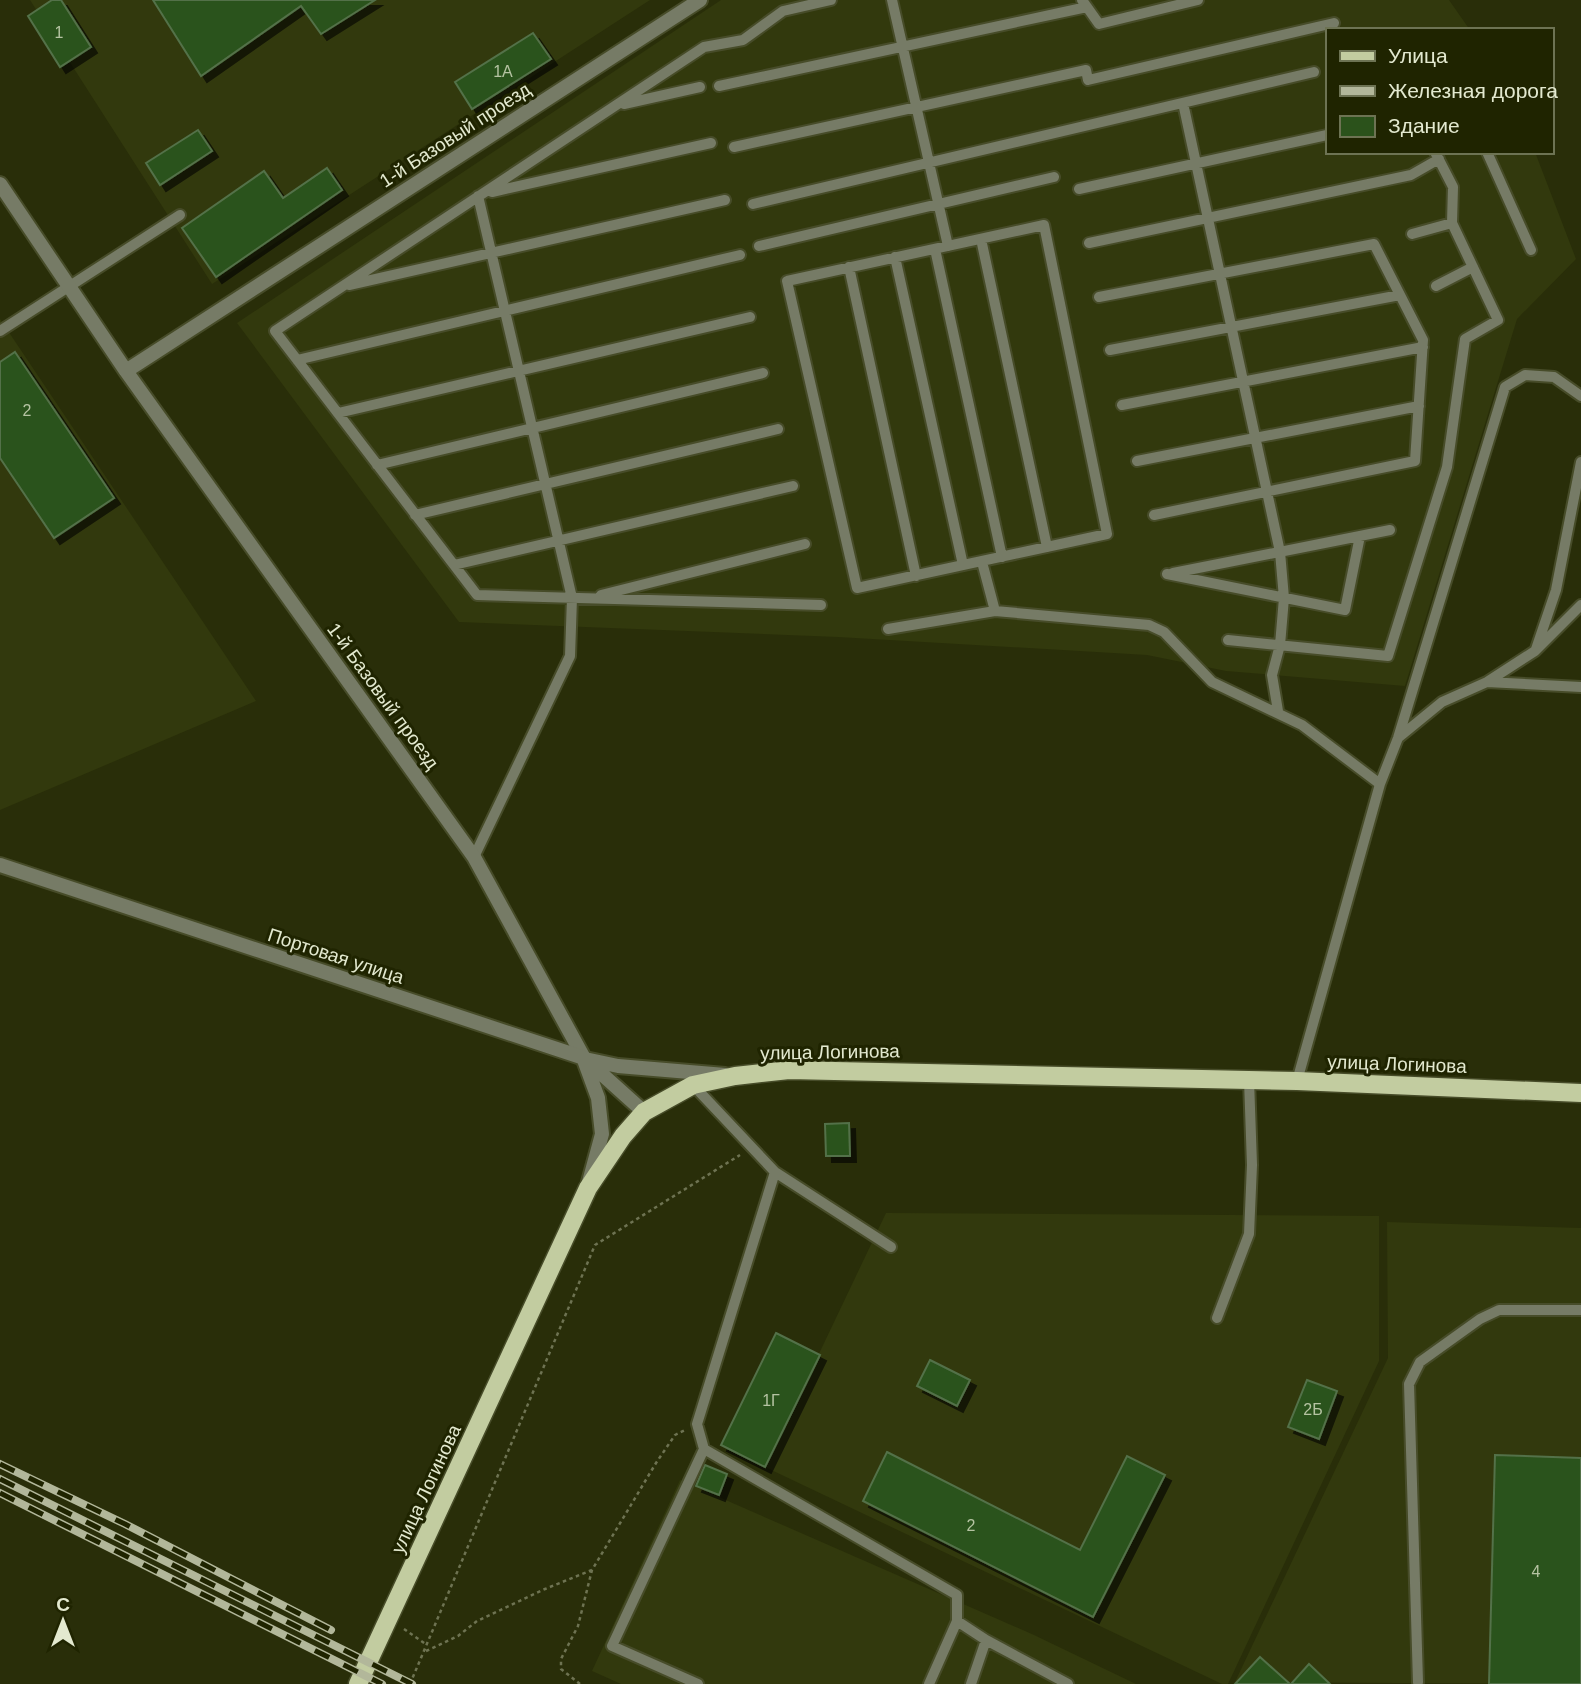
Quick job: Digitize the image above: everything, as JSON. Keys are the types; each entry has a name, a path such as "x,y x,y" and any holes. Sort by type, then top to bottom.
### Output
{"main road":[{"name":"улица Логинова","path":"358,1684 588,1188 623,1136 644,1112 693,1085 735,1076 789,1070 1297,1081 1581,1093"}],"street":[{"name":"1-й Базовый проезд","path":"126,372 700,0"},
{"name":"1-й Базовый проезд","path":"0,184 126,372 474,857 584,1058"},
{"name":"Портовая улица","path":"0,865 584,1058 644,1112"},
{"path":"584,1058 618,1066 735,1076"},
{"path":"584,1058 598,1098 602,1134 588,1188"}],"lane":[{"path":"821,605 477,595 275,331 704,47 743,40 783,11 831,0"},
{"path":"892,0 948,246"},
{"path":"719,86 903,47 1084,4 1099,24 1198,0"},
{"path":"734,146 1086,70 1088,80 1334,23"},
{"path":"753,204 1314,72"},
{"path":"615,106 700,87"},
{"path":"1183,103 1280,552 1284,598 1280,645 1272,675 1278,711"},
{"path":"1079,188 1326,135"},
{"path":"480,195 711,144"},
{"path":"1488,154 1531,250"},
{"path":"1089,243 1411,176 1437,156 1454,187 1452,223 1498,320 1465,339 1447,467 1388,656 1228,640"},
{"path":"759,246 1054,177"},
{"path":"474,857 570,656 572,598 480,195"},
{"path":"341,287 725,200"},
{"path":"0,331 180,215"},
{"path":"1412,234 1452,223"},
{"path":"1044,225 1107,534 857,589 787,281 948,246 1044,225"},
{"path":"981,239 1047,547"},
{"path":"1099,297 1374,244 1423,340 1415,461 1154,515"},
{"path":"935,249 1002,557"},
{"path":"297,360 740,256"},
{"path":"895,257 964,565"},
{"path":"849,267 916,576"},
{"path":"1436,286 1473,267"},
{"path":"1110,350 1401,295"},
{"path":"338,413 750,317"},
{"path":"1122,405 1423,347"},
{"path":"377,464 763,373"},
{"path":"1297,1081 1380,784 1398,738 1505,387 1525,375 1553,377 1581,396"},
{"path":"1137,461 1419,406"},
{"path":"415,515 778,429"},
{"path":"1535,652 1556,590 1581,462"},
{"path":"454,565 793,486"},
{"path":"1360,536 1345,610 1167,574 1390,530"},
{"path":"586,598 805,544"},
{"path":"982,562 995,611"},
{"path":"1398,738 1442,702 1487,682 1535,652 1581,605"},
{"path":"888,629 995,611 1149,625 1164,632 1212,682 1278,711 1302,725 1380,784"},
{"path":"1487,682 1581,687"},
{"path":"1217,1318 1249,1234 1252,1165 1249,1080"},
{"path":"693,1085 775,1172 891,1247"},
{"path":"698,1684 611,1646 704,1449 697,1424 775,1172"},
{"path":"1419,1682 1409,1384 1420,1362 1480,1319 1499,1310 1581,1310"},
{"path":"704,1449 957,1595 957,1621 929,1684"},
{"path":"957,1621 986,1640 1068,1684"},
{"path":"971,1684 986,1640"}],"path":[{"path":"410,1684 595,1245 752,1148"},
{"path":"580,1684 561,1669 561,1659 578,1626 592,1570 675,1435 697,1424"},
{"path":"424,1652 458,1636 477,1621 592,1570"},
{"path":"402,1628 427,1645"}],"shaded area":[{"path":"30,0 650,0 212,284"},
{"path":"721,0 1449,0 1469,28 1326,28 1326,154 1536,154 1576,259 1517,319 1405,686 1226,671 1147,655 838,637 459,622 237,323"},
{"path":"0,319 256,701 0,810"},
{"path":"886,1213 1379,1216 1379,1361 1228,1684 1222,1684 765,1467"},
{"path":"1387,1222 1581,1228 1581,1684 1235,1682 1388,1358"},
{"path":"680,1480 1034,1635 1136,1684 621,1684 592,1671"}],"building":[{"path":"52,0 61,0 91,47 60,67 28,16"},
{"path":"153,0 375,0 321,34 301,6 201,76"},
{"path":"533,33 551,59 472,109 455,82"},
{"path":"198,130 212,151 160,185 146,163"},
{"path":"327,168 342,190 216,277 182,228 264,171 283,198"},
{"path":"15,352 114,498 54,538 0,458 0,362"},
{"path":"849,1123 850,1156 826,1156 825,1124"},
{"path":"776,1333 820,1355 765,1467 721,1445"},
{"path":"930,1360 970,1380 957,1406 917,1386"},
{"path":"1307,1380 1337,1391 1319,1439 1288,1427"},
{"path":"887,1452 1080,1550 1127,1456 1165,1475 1093,1617 863,1501"},
{"path":"1495,1455 1581,1458 1581,1684 1489,1684"},
{"path":"705,1465 727,1474 719,1495 696,1486"},
{"path":"1260,1657 1290,1684 1235,1684"},
{"path":"1309,1664 1330,1684 1291,1684"}],"railway":[{"path":"0,1464 125,1524 331,1630"},
{"path":"0,1479 412,1684"},
{"path":"0,1493 382,1684"}]}
